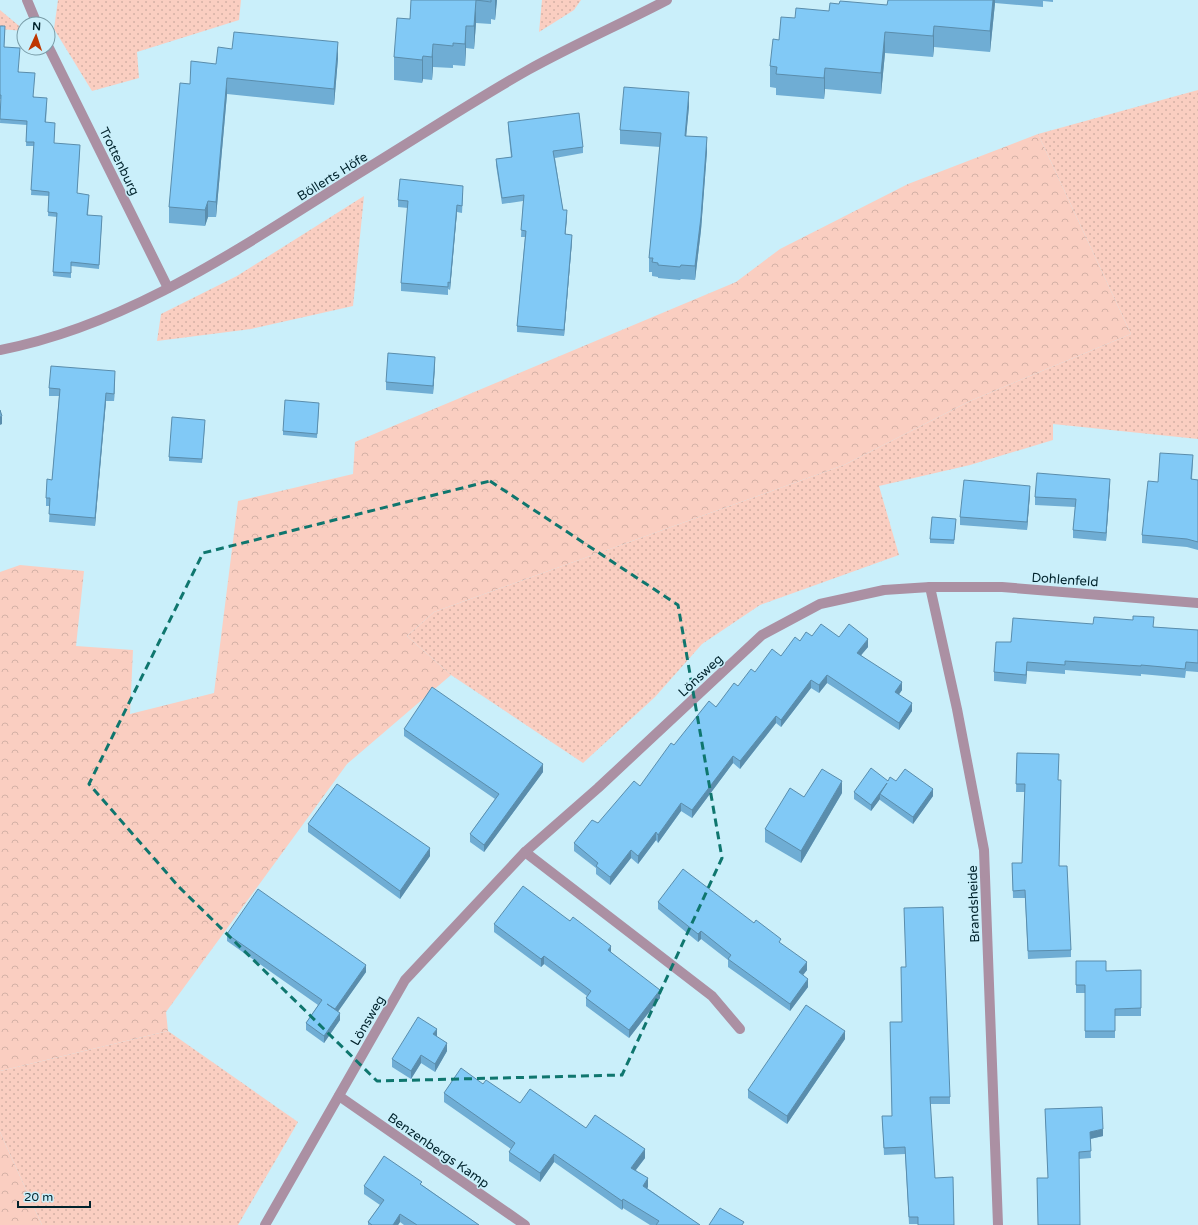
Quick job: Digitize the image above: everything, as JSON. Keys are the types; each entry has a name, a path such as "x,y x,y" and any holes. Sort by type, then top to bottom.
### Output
{"street":[{"path":"27,0 34,16"},
{"name":"Böllerts Höfe","path":"0,350 24,345 76,329 131,307 168,288 253,240 528,70 666,0"},
{"name":"Trottenburg","path":"53,56 168,288"},
{"name":"Dohlenfeld","path":"930,587 1002,587 1198,603"},
{"name":"Lönsweg","path":"265,1225 405,980 525,852 598,788 762,635 820,604 884,590 930,587"},
{"name":"Brandsheide","path":"930,587 957,709 984,850 998,1225"},
{"path":"525,852 712,996 740,1029"},
{"name":"Benzenbergs Kamp","path":"339,1096 525,1225"}],"highlighted area":[{"path":"490,481 678,605 722,858 622,1075 377,1081 179,887 89,784 203,553"}],"green space":[{"path":"58,0 241,0 239,20 137,52 139,78 92,91 56,32 56,16"},
{"path":"542,0 581,0 574,10 539,32"},
{"path":"0,10 16,23 16,30 0,29"},
{"path":"1198,90 1198,439 1053,424 1053,440 970,465 879,486 899,555 760,605 702,644 655,697 583,763 451,675 407,636 434,612 844,465 970,401 1131,334 1038,134"},
{"path":"1038,134 1131,334 970,401 844,465 434,612 407,636 451,675 347,764 166,1012 168,1031 0,1071 0,572 20,565 84,571 76,646 133,650 130,714 214,693 238,501 353,474 355,442 736,282 780,249 908,184"},
{"path":"364,196 353,306 251,329 157,341 161,314 237,276"},
{"path":"168,1031 298,1122 238,1225 42,1225 0,1132 0,1071"},
{"path":"0,1132 42,1225 0,1225"}],"building":[{"path":"411,0 476,0 474,26 466,26 465,44 453,43 453,46 433,44 432,57 423,56 422,60 394,57 397,18 410,19"},
{"path":"476,0 491,0 491,2"},
{"path":"888,0 993,0 990,31 934,26 933,36 885,32 881,73 825,68 824,78 776,74 777,67 770,66 773,39 779,40 781,17 795,18 796,8 829,11 830,3 839,4 840,1 887,5"},
{"path":"0,26 5,26 4,47 16,48 16,56 19,56 18,72 35,73 33,97 47,98 45,122 55,123 54,143 80,145 77,193 89,195 87,215 102,216 99,265 71,262 71,273 53,272 57,213 48,212 49,192 31,190 34,142 26,142 27,121 0,119"},
{"path":"234,32 338,42 334,89 227,78 216,202 208,201 205,210 169,207 180,83 190,84 191,61 216,64 218,47 232,49"},
{"path":"624,87 689,92 685,136 707,137 701,217 695,266 681,265 680,267 658,265 658,263 652,262 653,258 649,258 661,133 620,130"},
{"path":"579,113 583,147 553,151 563,210 567,210 565,234 572,235 564,330 517,326 526,231 521,230 524,195 502,198 496,159 512,157 508,122"},
{"path":"400,179 463,186 462,206 457,205 450,283 448,282 448,287 401,283 408,201 398,200"},
{"path":"388,353 435,357 433,386 386,382"},
{"path":"51,366 115,371 114,394 106,393 95,518 49,514 50,498 46,498 47,479 52,480 60,389 49,388"},
{"path":"285,400 319,403 317,434 283,431"},
{"path":"172,417 205,420 202,459 169,457"},
{"path":"1160,453 1193,455 1191,479 1198,480 1198,542 1187,539 1142,535 1148,481 1158,482"},
{"path":"1037,473 1110,479 1106,533 1073,530 1076,499 1035,497"},
{"path":"964,480 1030,486 1027,522 960,517"},
{"path":"932,517 956,519 954,540 930,539"},
{"path":"1133,616 1154,617 1153,627 1198,630 1198,663 1186,662 1185,669 1065,661 1065,665 1027,662 1026,675 994,672 996,642 1011,642 1013,618 1093,624 1094,617 1133,620"},
{"path":"821,624 839,637 849,624 868,639 857,653 902,682 895,692 912,703 899,723 827,675 819,685 811,680 781,720 776,716 740,761 733,756 692,810 681,803 658,835 656,832 638,856 631,850 610,877 596,866 598,863 574,843 592,820 598,823 634,781 640,786 671,743 674,745 709,701 716,707 734,683 738,686 751,669 755,672 772,649 781,656 795,637 800,641 806,632 812,636"},
{"path":"432,687 543,764 484,845 470,834 499,794 404,729"},
{"path":"1017,753 1059,754 1058,780 1061,780 1059,866 1067,866 1071,950 1028,951 1025,890 1013,891 1012,863 1022,863 1025,784 1016,784"},
{"path":"871,768 888,781 890,777 896,781 905,769 933,789 913,817 880,794 887,783 871,805 854,792"},
{"path":"822,769 842,781 801,851 765,829 790,788 804,797"},
{"path":"337,784 430,848 400,891 308,824"},
{"path":"683,869 754,923 756,920 781,939 779,942 807,962 799,972 808,979 790,1004 728,959 731,955 701,931 698,934 658,902"},
{"path":"523,886 570,921 573,917 611,946 608,950 660,990 629,1030 586,998 591,991 544,956 541,959 494,924"},
{"path":"258,889 366,965 335,1009 327,1004 340,1013 324,1036 306,1023 322,1000 227,934"},
{"path":"943,907 950,1097 930,1097 935,1178 953,1177 954,1225 918,1225 918,1217 909,1217 905,1147 884,1148 882,1116 892,1116 890,1022 902,1022 901,967 906,967 904,908"},
{"path":"1076,961 1106,961 1106,971 1141,970 1141,1008 1115,1009 1115,1031 1085,1031 1085,985 1076,985"},
{"path":"806,1005 845,1031 787,1116 748,1090"},
{"path":"418,1017 437,1029 433,1034 447,1043 435,1064 421,1055 411,1071 392,1059"},
{"path":"461,1068 483,1084 486,1080 520,1103 530,1089 586,1128 595,1115 645,1149 631,1168 648,1178 643,1186 700,1225 656,1225 659,1221 623,1199 622,1201 554,1154 540,1173 509,1152 515,1143 444,1093"},
{"path":"1102,1107 1103,1129 1090,1132 1091,1151 1079,1152 1080,1225 1038,1225 1037,1178 1048,1178 1045,1109"},
{"path":"384,1156 422,1182 420,1184 479,1225 417,1225 400,1214 393,1225 372,1225 368,1222 384,1200 364,1186"},
{"path":"720,1208 744,1222 742,1225 709,1225"}]}
